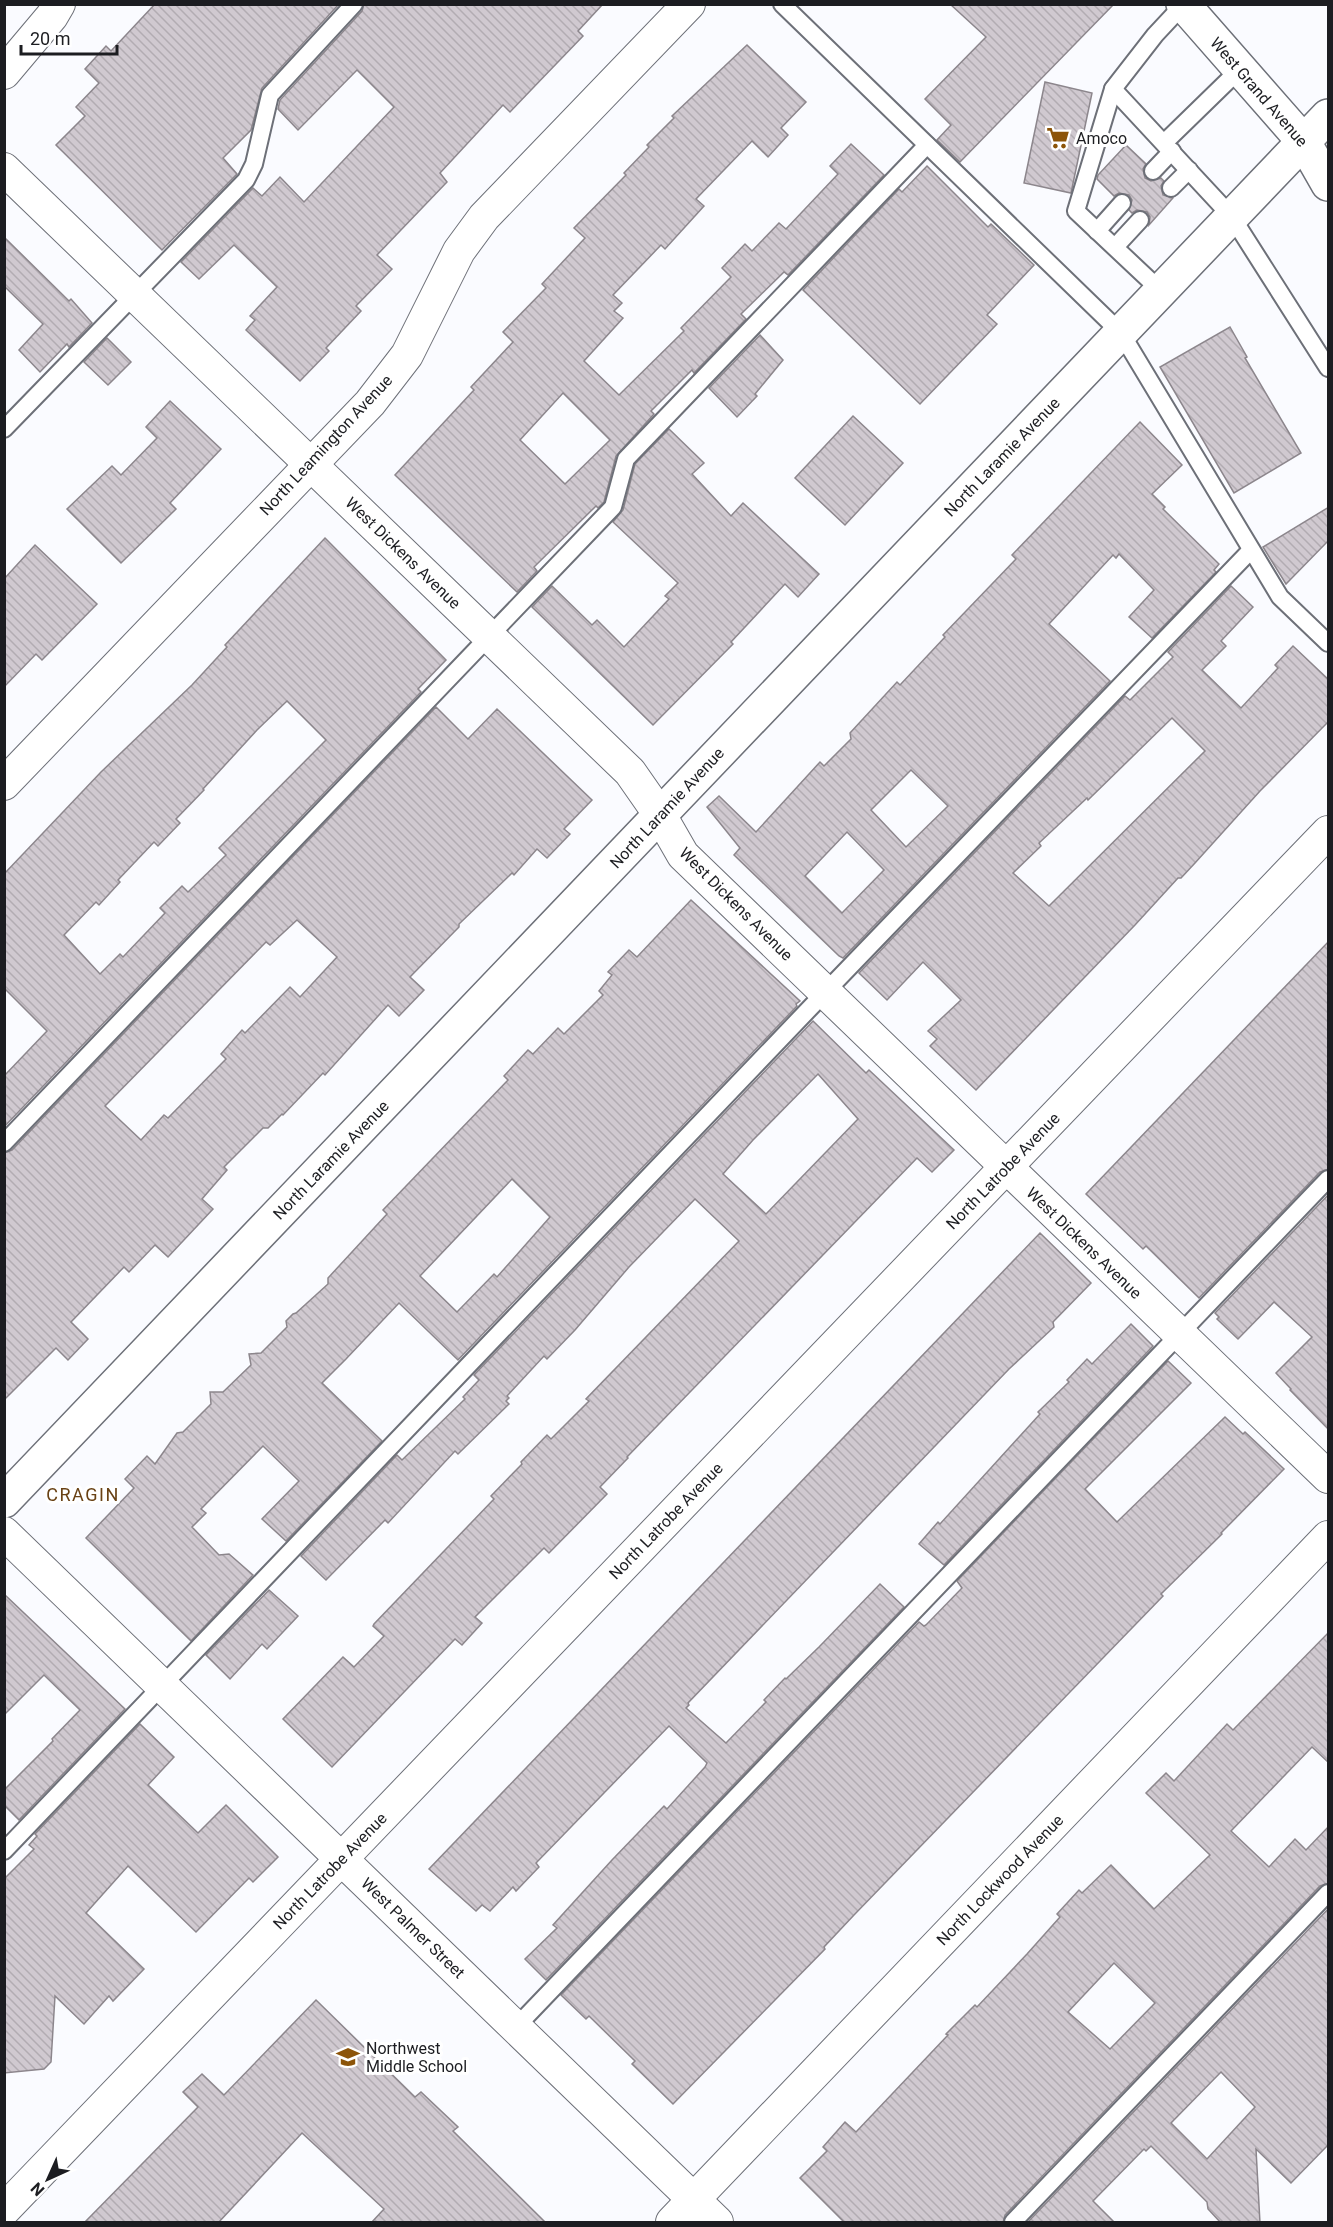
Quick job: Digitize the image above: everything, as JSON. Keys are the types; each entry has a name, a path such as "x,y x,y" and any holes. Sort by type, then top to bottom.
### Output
{"street":[{"path":"4,73 52,16 59,4"},
{"name":"North Leamington Avenue","path":"4,784 370,403 407,355 459,251 484,217 689,4"},
{"name":"West Grand Avenue","path":"1183,5 1304,142 1329,184"},
{"name":"North Laramie Avenue","path":"4,1501 1329,116"},
{"name":"West Dickens Avenue","path":"4,169 630,772 660,815 683,855 1329,1477"},
{"name":"North Latrobe Avenue","path":"4,2210 1329,832"},
{"name":"West Palmer Street","path":"4,1533 717,2223"},
{"name":"North Lockwood Avenue","path":"672,2223 1329,1537"}],"lane":[{"path":"4,429 246,180 254,164 270,95 354,4"},
{"path":"783,4 1121,333 1280,597 1329,643"},
{"path":"1161,291 1076,211 1113,89 1155,35 1183,5"},
{"path":"1153,171 1168,147 1240,69"},
{"path":"1113,89 1232,218 1329,368"},
{"path":"4,1143 613,507 626,459 927,145"},
{"path":"1172,188 1189,170"},
{"path":"1097,231 1122,203"},
{"path":"1115,247 1140,220"},
{"path":"4,1851 1251,550"},
{"path":"516,2027 1329,1179"},
{"path":"1013,2223 1329,1893"}],"building":[{"path":"155,4 339,4 262,88 251,130 223,158 237,174 162,250 56,145 85,116 76,107 99,83 85,69 106,46 111,51"},
{"path":"364,4 603,4 578,31 583,36 510,112 503,105 440,173 447,182 377,255 392,269 356,306 361,311 326,348 329,351 300,381 246,330 255,320 250,316 277,287 234,245 199,279 181,262 253,188 262,196 280,177 304,202 394,107 357,70 298,130 278,109 280,100 362,11"},
{"path":"950,4 1114,4 960,162 937,140 951,125 925,99 986,37"},
{"path":"747,45 806,102 781,128 788,135 768,157 752,141 696,199 704,206 665,249 661,245 613,295 622,303 614,311 623,318 584,361 619,395 684,331 681,328 731,277 722,268 745,244 752,251 779,223 786,229 838,174 830,166 851,144 884,175 788,275 784,272 741,314 746,319 694,373 692,370 651,411 654,414 616,456 604,502 598,508 596,506 534,567 537,571 517,592 395,475 474,390 471,387 513,342 503,332 546,288 542,284 585,238 574,228 626,175 624,173 649,147 647,145 674,118 672,116","holes":["563,393 610,440 565,484 520,440"]},
{"name":"Amoco","path":"1045,82 1092,93 1071,193 1024,183"},
{"name":"Amoco","path":"1126,145 1146,164 1143,169 1145,178 1151,181 1161,178 1164,181 1161,186 1163,195 1173,198 1149,225 1150,217 1147,212 1137,210 1132,213 1129,210 1132,200 1129,195 1119,193 1114,196 1097,179 1098,175"},
{"path":"927,166 988,227 991,224 1034,265 987,315 997,324 920,404 803,290 899,189 902,192"},
{"path":"4,237 69,301 71,299 92,323 69,347 67,344 40,372 19,350 43,324 4,286"},
{"path":"1230,327 1247,357 1245,358 1301,453 1234,493 1160,367"},
{"path":"760,335 783,360 755,394 757,396 737,417 709,388"},
{"path":"107,338 131,362 108,385 84,362"},
{"path":"170,401 221,449 170,503 176,509 121,563 67,509 112,466 121,475 157,438 146,427"},
{"path":"853,416 903,463 845,525 795,478"},
{"path":"1140,422 1182,465 1152,494 1165,507 1163,509 1219,564 1214,570 1216,572 1152,638 1129,617 1154,590 1119,554 1116,558 1113,555 1049,624 1110,681 843,958 734,855 740,848 707,807 719,796 756,832 820,762 824,766 851,739 850,733 897,682 900,685 945,637 943,635 1016,559 1012,555","holes":["911,770 948,806 906,847 871,810","847,832 884,870 842,913 805,876"]},
{"path":"669,429 704,463 692,474 731,516 743,503 819,574 798,597 785,584 731,642 733,644 653,725 532,607 552,586 592,625 597,620 624,647 669,599 665,596 678,583 613,522 623,510 635,464"},
{"path":"1329,507 1329,540 1286,584 1263,547"},
{"path":"325,538 446,660 418,689 421,692 4,1127 4,1076 47,1031 4,988 4,874 101,772 192,685 227,647 225,645","holes":["287,701 326,740 219,848 226,855 188,892 182,886 160,908 165,913 123,957 120,954 100,974 64,935 96,902 99,905 120,882 118,880 154,842 158,846 180,823 176,819 257,730"]},
{"path":"35,545 97,604 42,660 36,654 4,687 4,579"},
{"path":"1231,586 1253,607 1221,641 1226,646 1202,670 1241,708 1278,668 1275,665 1293,646 1329,680 1329,721 976,1090 930,1046 937,1039 928,1031 961,1000 923,962 887,1000 859,973 1125,696 1130,700 1173,657 1168,652","holes":["1172,718 1205,751 1049,906 1013,873 1041,846 1039,843 1087,798 1088,800"]},
{"path":"436,707 468,739 497,709 592,800 564,829 570,834 547,858 537,849 514,875 512,873 459,924 459,927 410,977 424,990 399,1016 388,1005 325,1075 323,1073 283,1115 268,1128 263,1128 224,1167 227,1170 202,1199 213,1209 168,1257 155,1245 129,1272 124,1267 71,1322 88,1339 68,1360 56,1348 4,1400 4,1153 12,1150","holes":["297,920 337,957 300,997 290,987 245,1033 242,1030 221,1054 226,1059 168,1118 164,1115 141,1140 105,1106 266,942 270,945"]},
{"path":"691,900 800,1001 458,1360 399,1303 322,1383 382,1441 286,1541 262,1519 299,1481 263,1446 201,1509 206,1513 192,1527 219,1555 229,1554 253,1575 191,1641 86,1538 134,1488 125,1479 147,1456 155,1464 177,1433 183,1432 211,1404 210,1392 223,1392 251,1365 249,1354 261,1353 287,1327 286,1321 328,1284 328,1278 387,1214 383,1210 508,1080 504,1076 528,1050 533,1054 558,1028 564,1034 603,995 599,991 612,975 608,972 629,950 637,957","holes":["512,1179 550,1217 497,1277 494,1274 457,1312 420,1276"]},
{"path":"1329,941 1329,1169 1320,1172 1199,1298 1146,1246 1143,1249 1086,1194"},
{"path":"813,1021 866,1073 869,1070 954,1150 932,1172 917,1158 627,1457 600,1487 607,1494 549,1553 544,1548 475,1617 482,1623 462,1645 455,1639 332,1767 283,1719 343,1657 354,1667 384,1636 373,1626 374,1624 494,1499 491,1496 522,1464 521,1462 547,1435 551,1439 589,1401 586,1399 739,1241 695,1199 629,1267 575,1330 547,1359 544,1356 507,1396 509,1398 506,1401 509,1404 458,1454 455,1451 388,1523 385,1520 326,1580 301,1556 397,1455 402,1460 465,1399 463,1397 479,1380 474,1375","holes":["818,1074 858,1119 766,1214 723,1174"]},
{"path":"1329,1194 1329,1430 1276,1373 1312,1337 1274,1302 1238,1339 1217,1319 1219,1317 1215,1313"},
{"path":"1040,1233 1091,1283 1053,1322 1054,1327 1009,1369 688,1703 686,1708 726,1743 766,1702 764,1700 785,1678 819,1647 880,1584 904,1607 546,1980 525,1959 557,1928 553,1925 612,1860 664,1806 667,1809 707,1763 669,1726 536,1863 539,1867 516,1891 513,1887 490,1911 482,1905 476,1911 429,1869"},
{"path":"1131,1324 1153,1346 944,1565 919,1544 1040,1414 1038,1412 1069,1382 1067,1380 1087,1359 1092,1364"},
{"path":"1168,1361 1191,1383 1085,1489 1117,1522 1225,1417 1243,1434 1245,1432 1284,1469 854,1915 824,1947 825,1949 673,2104 632,2064 635,2061 589,2016 586,2019 561,1995 919,1622 926,1625 962,1588 957,1581"},
{"path":"269,1590 298,1616 267,1649 262,1644 230,1679 206,1655"},
{"path":"4,1594 125,1709 19,1820 4,1805 4,1790 80,1710 44,1675 4,1715"},
{"path":"1329,1632 1329,1763 1312,1747 1231,1831 1269,1867 1295,1839 1306,1850 1329,1826 1329,1883 1320,1886 1005,2215 1003,2223 845,2223 800,2178 827,2151 823,2147 845,2122 856,2132 948,2035 946,2034 975,2005 977,2007 1027,1954 1060,1917 1057,1914 1079,1890 1082,1893 1111,1865 1154,1909 1210,1855 1146,1793 1166,1773 1174,1781 1227,1724 1233,1730","holes":["1114,1963 1155,2003 1110,2049 1068,2012"]},
{"path":"140,1724 174,1757 148,1785 198,1833 226,1805 278,1857 253,1882 249,1878 196,1932 128,1866 86,1913 144,1969 113,2001 109,1996 84,2024 55,1996 51,2062 44,2069 4,2073 4,1879 34,1849 29,1845 37,1836 35,1834"},
{"path":"1329,1908 1329,2144 1291,2183 1256,2149 1260,2223 1221,2223 1208,2209 1207,2202 1151,2146 1146,2151 1144,2149 1093,2201 1115,2223 1027,2223","holes":["1221,2072 1255,2107 1207,2159 1171,2123"]},
{"path":"316,2000 415,2097 421,2092 458,2127 453,2131 546,2223 371,2223 384,2209 302,2133 218,2223 84,2223 198,2107 183,2092 202,2074 224,2095"}],"place":[{"name":"Amoco","path":"1058,138"},
{"name":"Northwest Middle School","path":"348,2057"}],"district":[{"name":"CRAGIN","path":"83,1494"}]}
